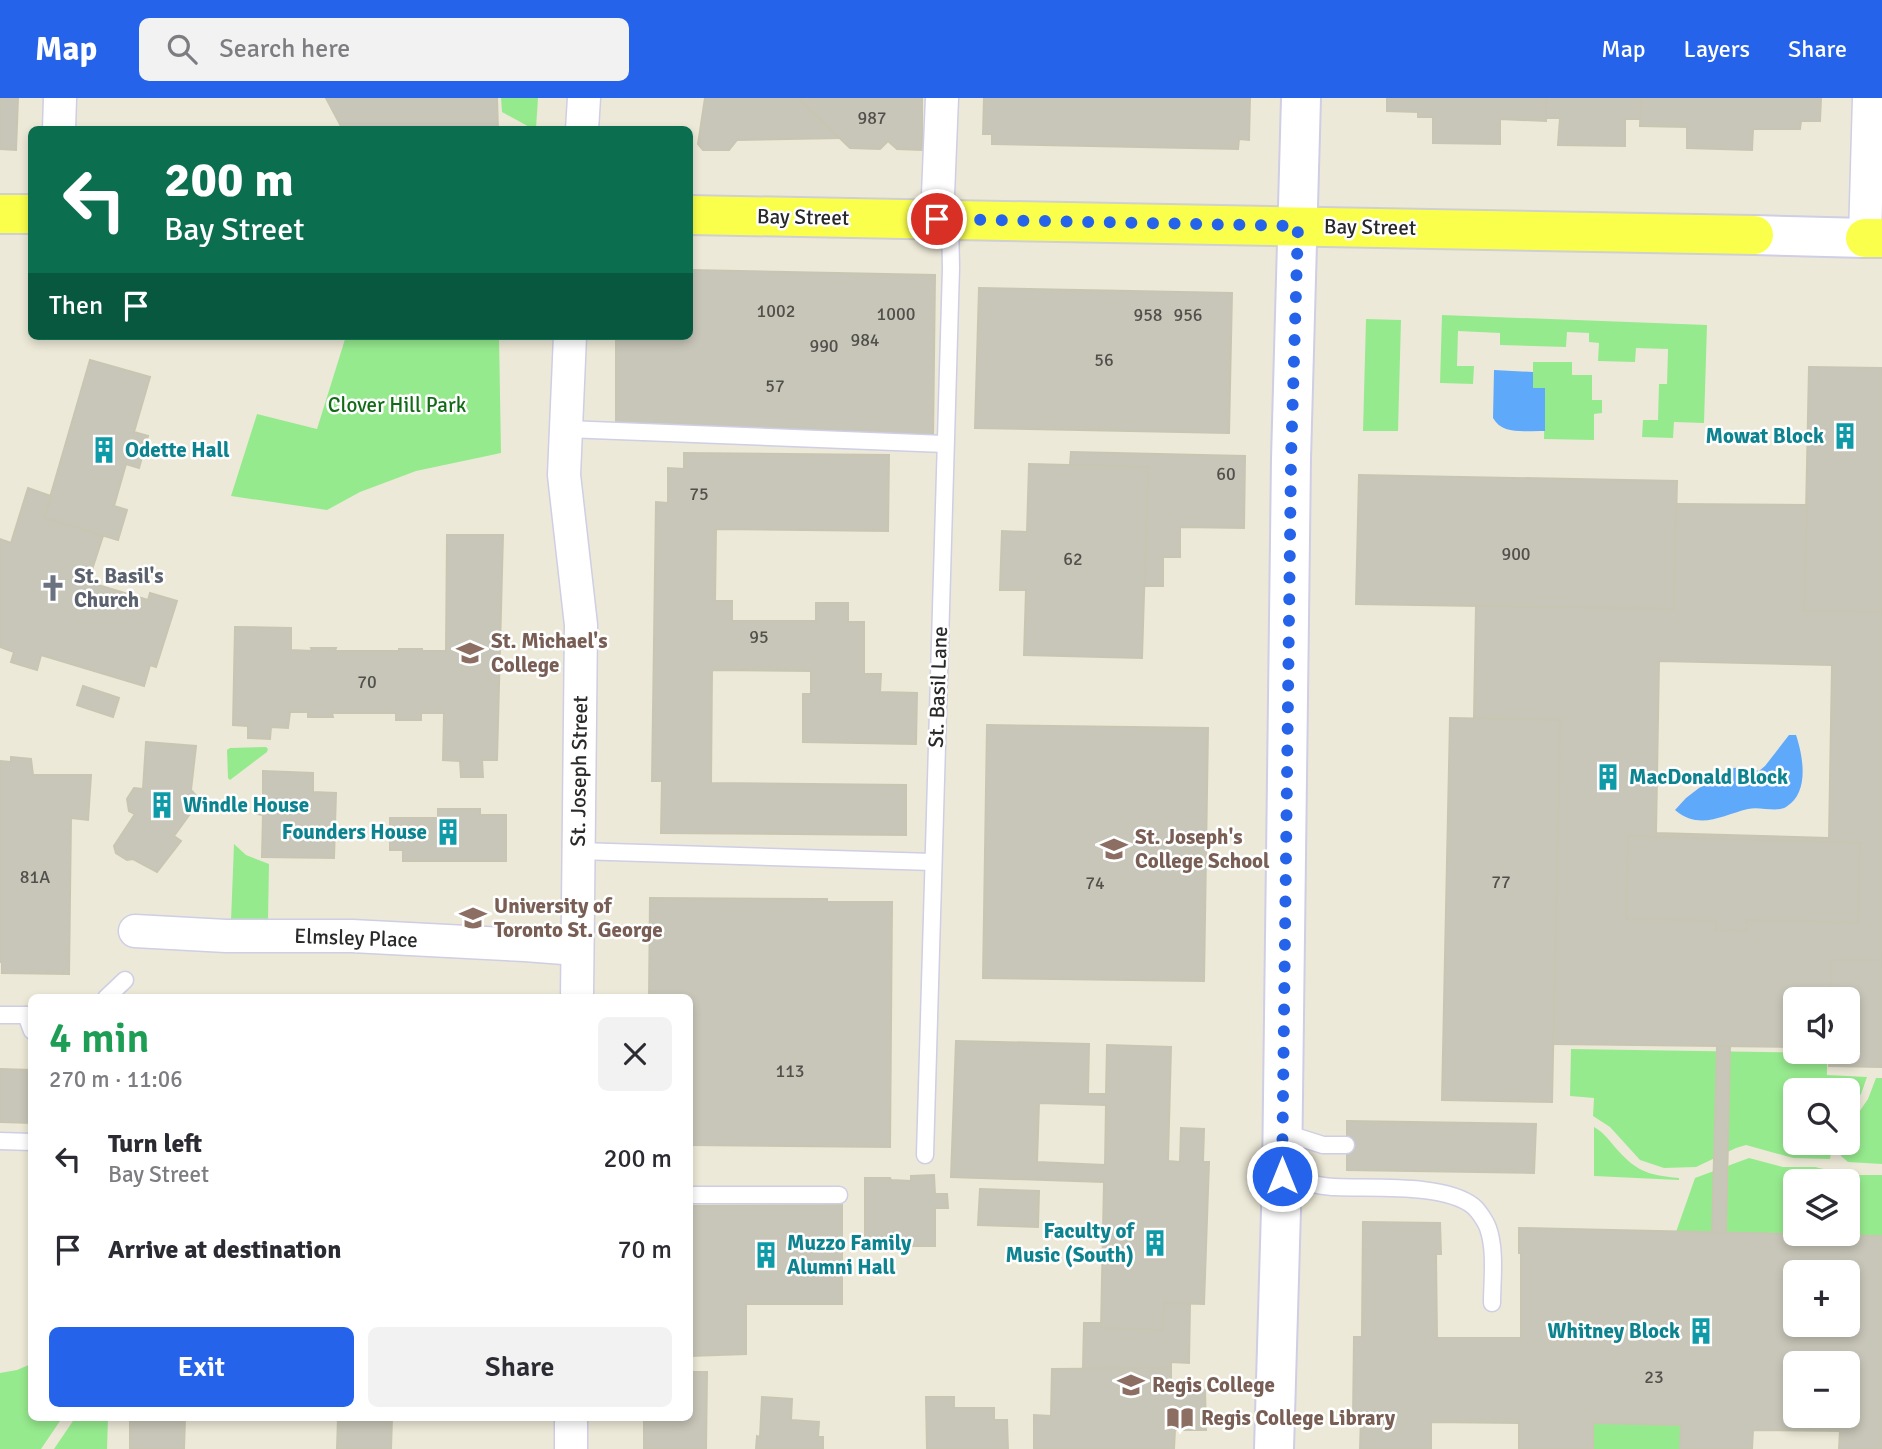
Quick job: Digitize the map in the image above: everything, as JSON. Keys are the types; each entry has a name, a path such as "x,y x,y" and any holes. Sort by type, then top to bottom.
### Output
{"main road":[{"path":"0,214 28,214"},
{"name":"Bay Street","path":"693,215 1754,235"}],"street":[{"path":"59,126 60,98"},
{"path":"582,126 584,98"},
{"path":"942,98 943,219"},
{"path":"1274,1449 1282,1176 1291,459 1301,98"},
{"path":"1869,98 1873,238"},
{"name":"Bay Street","path":"1754,235 1873,238"},
{"name":"St. Joseph Street","path":"570,340 564,475 581,625 577,994"},
{"name":"Elmsley Place","path":"135,931 226,936 352,936 577,949"},
{"path":"571,1421 571,1449"}],"lane":[{"name":"St. Basil Lane","path":"925,1155 951,268 943,219"},
{"path":"566,429 945,444"},
{"path":"578,851 933,862"},
{"path":"110,994 125,980"},
{"path":"0,1015 28,1020"},
{"path":"1282,1132 1323,1145 1346,1145"},
{"path":"0,1141 28,1142"},
{"path":"1282,1176 1331,1187 1438,1192 1457,1197 1474,1206 1488,1227 1493,1258 1492,1303"},
{"path":"693,1195 839,1195"}],"green space":[{"path":"501,98 538,98 536,126 528,126 502,112"},
{"path":"1442,315 1707,325 1704,423 1674,422 1673,438 1642,437 1643,420 1658,420 1659,384 1667,384 1668,349 1636,348 1635,362 1598,361 1599,343 1589,342 1589,333 1567,332 1566,347 1500,345 1500,333 1458,331 1457,366 1474,366 1473,384 1440,383"},
{"path":"1366,319 1401,320 1398,431 1363,431"},
{"name":"Clover Hill Park","path":"345,340 499,340 501,453 416,471 360,492 327,510 231,496 257,414 317,429"},
{"path":"1533,362 1572,362 1572,375 1592,375 1592,400 1602,400 1602,413 1594,414 1594,440 1544,439 1545,389 1533,388"},
{"path":"266,747 267,752 230,780 228,778 227,750"},
{"path":"234,844 246,855 269,864 268,921 231,921"},
{"path":"1571,1049 1783,1052 1783,1064 1827,1064 1827,1075 1867,1077 1860,1095 1860,1078 1783,1078 1783,1155 1831,1155 1830,1159 1793,1158 1746,1145 1696,1167 1664,1168 1640,1160 1610,1127 1593,1116 1594,1098 1570,1096"},
{"path":"1876,1078 1882,1078 1882,1164 1848,1162 1841,1156 1860,1155 1860,1111"},
{"path":"1594,1127 1642,1170 1679,1180 1594,1176"},
{"path":"1749,1158 1783,1167 1824,1169 1783,1169 1783,1234 1676,1232 1695,1178"},
{"path":"1860,1175 1882,1175 1882,1236 1860,1236"},
{"path":"28,1365 28,1421 60,1421 41,1449 0,1449 0,1373"},
{"path":"73,1421 108,1421 107,1449 54,1449"},
{"path":"1593,1423 1681,1425 1680,1449 1593,1449"}],"water":[{"path":"1494,370 1533,372 1533,388 1545,388 1545,431 1509,430 1497,424 1493,418"},
{"path":"1789,735 1796,735 1803,774 1799,793 1786,807 1748,809 1711,820 1693,820 1675,810 1699,788 1734,768 1759,771"}],"building":[{"path":"0,98 18,98 16,150 0,149"},
{"path":"326,98 497,98 498,126 341,126"},
{"path":"705,98 798,98 839,138 737,140 729,150 703,150 698,144"},
{"path":"798,98 922,98 922,150 897,149 888,141 880,149 850,148"},
{"path":"984,98 1250,98 1249,140 1239,139 1238,149 992,144 992,134 983,134"},
{"path":"1387,98 1546,98 1546,121 1500,119 1500,144 1433,143 1433,117 1418,117 1418,112 1387,111"},
{"path":"1546,98 1641,98 1641,119 1625,119 1625,146 1558,145 1560,118 1546,118"},
{"path":"1641,98 1821,98 1820,121 1801,121 1800,129 1753,129 1752,150 1687,148 1687,127 1640,126"},
{"path":"693,270 935,275 933,441 616,437 616,340 693,340"},
{"path":"979,288 1232,293 1229,433 975,428"},
{"name":"Odette Hall","path":"90,360 150,377 134,432 148,436 139,468 126,464 114,506 127,510 118,540 44,518"},
{"name":"Mowat Block","path":"1809,367 1882,368 1882,612 1804,611"},
{"path":"1071,452 1245,456 1244,528 1180,527 1180,557 1163,557 1163,586 1145,586 1148,467 1070,465"},
{"path":"684,453 889,455 888,531 716,529 715,601 732,601 732,621 816,621 816,603 848,603 848,622 864,622 864,674 881,674 880,692 917,693 916,744 803,742 803,694 811,694 811,671 712,670 711,783 906,785 906,835 661,833 662,781 652,781 656,502 668,503 668,468 684,469"},
{"path":"1029,464 1148,467 1142,658 1024,655 1026,590 1000,590 1002,531 1027,532"},
{"path":"1359,475 1677,481 1674,609 1356,604"},
{"name":"St. Basil's Church","path":"28,488 51,496 44,518 103,536 88,582 148,600 150,593 177,601 156,667 150,665 144,686 41,655 37,670 11,662 14,652 0,647 0,539 11,543"},
{"name":"MacDonald Block","path":"1676,504 1807,505 1804,611 1882,612 1882,960 1831,960 1831,987 1783,987 1783,1047 1553,1044 1560,720 1474,718 1476,606 1674,609","holes":["1659,661 1832,665 1829,838 1656,833"]},
{"path":"447,535 503,535 497,760 482,760 483,777 461,777 460,761 443,760 444,713 421,713 421,720 396,720 396,713 332,713 333,717 308,717 308,712 290,712 288,728 271,727 270,739 248,738 248,726 233,725 235,627 291,628 291,650 336,648 335,651 446,651"},
{"path":"83,686 119,698 113,717 77,705"},
{"path":"1450,718 1560,720 1552,1102 1442,1100"},
{"name":"St. Joseph's College School","path":"987,725 1208,728 1204,981 983,978"},
{"name":"Windle House","path":"146,742 196,746 191,790 200,800 174,836 181,841 157,872 133,859 127,860 116,853 114,846 135,814 129,811 127,799 134,788 143,789"},
{"path":"11,757 31,759 33,775 91,775 88,820 71,818 69,974 2,973 0,761 11,762"},
{"path":"263,771 313,773 313,792 336,793 334,858 262,857 263,815 257,814 257,803 263,803"},
{"name":"Founders House","path":"438,809 480,809 480,815 506,815 506,861 403,861 403,850 390,850 390,818 438,818"},
{"path":"1628,836 1860,843 1858,923 1747,920 1746,931 1716,930 1716,921 1626,918"},
{"path":"650,898 892,902 890,1147 693,1145 693,994 649,994"},
{"path":"1831,960 1882,960 1882,1067 1829,1066 1860,1064 1860,987 1831,987"},
{"name":"Faculty of Music (South)","path":"956,1041 1089,1044 1088,1094 1106,1094 1107,1045 1171,1047 1168,1161 1180,1162 1181,1128 1204,1129 1203,1162 1209,1162 1204,1304 1164,1303 1163,1330 1101,1328 1104,1182 951,1177","holes":["1039,1103 1106,1105 1105,1165 1037,1162"]},
{"path":"1717,1046 1730,1046 1726,1233 1712,1233"},
{"path":"0,1069 28,1070 28,1123 0,1122"},
{"path":"1347,1121 1536,1124 1534,1173 1347,1170"},
{"path":"934,1175 935,1194 947,1194 948,1208 935,1208 935,1246 865,1246 865,1178 911,1181 911,1176"},
{"path":"980,1189 1039,1191 1038,1227 978,1225"},
{"name":"Muzzo Family Alumni Hall","path":"842,1205 842,1304 746,1304 746,1354 693,1356 693,1206"},
{"name":"Whitney Block","path":"1363,1222 1440,1223 1441,1254 1436,1254 1437,1338 1521,1338 1519,1228 1783,1234 1783,1246 1860,1246 1860,1236 1882,1236 1882,1449 1839,1449 1840,1431 1753,1430 1752,1449 1680,1449 1681,1425 1593,1423 1593,1449 1519,1449 1519,1423 1431,1422 1431,1449 1360,1449 1361,1418 1353,1418 1354,1337 1362,1337"},
{"path":"1164,1303 1190,1304 1189,1363 1171,1362 1171,1368 1083,1368 1084,1323 1101,1323 1101,1328 1163,1330"},
{"name":"Regis College","path":"1171,1368 1171,1390 1205,1390 1206,1430 1175,1430 1174,1449 1034,1449 1034,1415 1051,1416 1052,1369"},
{"path":"693,1372 707,1372 706,1449 644,1449 644,1421 693,1421"},
{"path":"762,1397 792,1399 791,1420 819,1422 818,1437 823,1437 823,1449 756,1449 757,1436 760,1437"},
{"path":"926,1397 954,1397 954,1408 994,1408 994,1420 1007,1420 1008,1449 927,1449"},
{"path":"130,1421 185,1421 184,1449 130,1449"},
{"path":"338,1421 392,1421 391,1449 337,1449"}],"place":[{"name":"Mowat Block","path":"1845,436"},
{"name":"Odette Hall","path":"104,450"},
{"name":"St. Basil's Church","path":"53,588"},
{"name":"St. Michael's College","path":"470,653"},
{"name":"MacDonald Block","path":"1608,777"},
{"name":"Windle House","path":"162,805"},
{"name":"Founders House","path":"448,832"},
{"name":"St. Joseph's College School","path":"1114,849"},
{"name":"University of Toronto St. George","path":"473,918"},
{"name":"Faculty of Music (South)","path":"1155,1243"},
{"name":"Muzzo Family Alumni Hall","path":"766,1255"},
{"name":"Whitney Block","path":"1701,1331"},
{"name":"Regis College","path":"1131,1385"},
{"name":"Regis College Library","path":"1180,1418"}],"route":[{"path":"937,219 1298,226 1291,459 1282,1176"}]}
